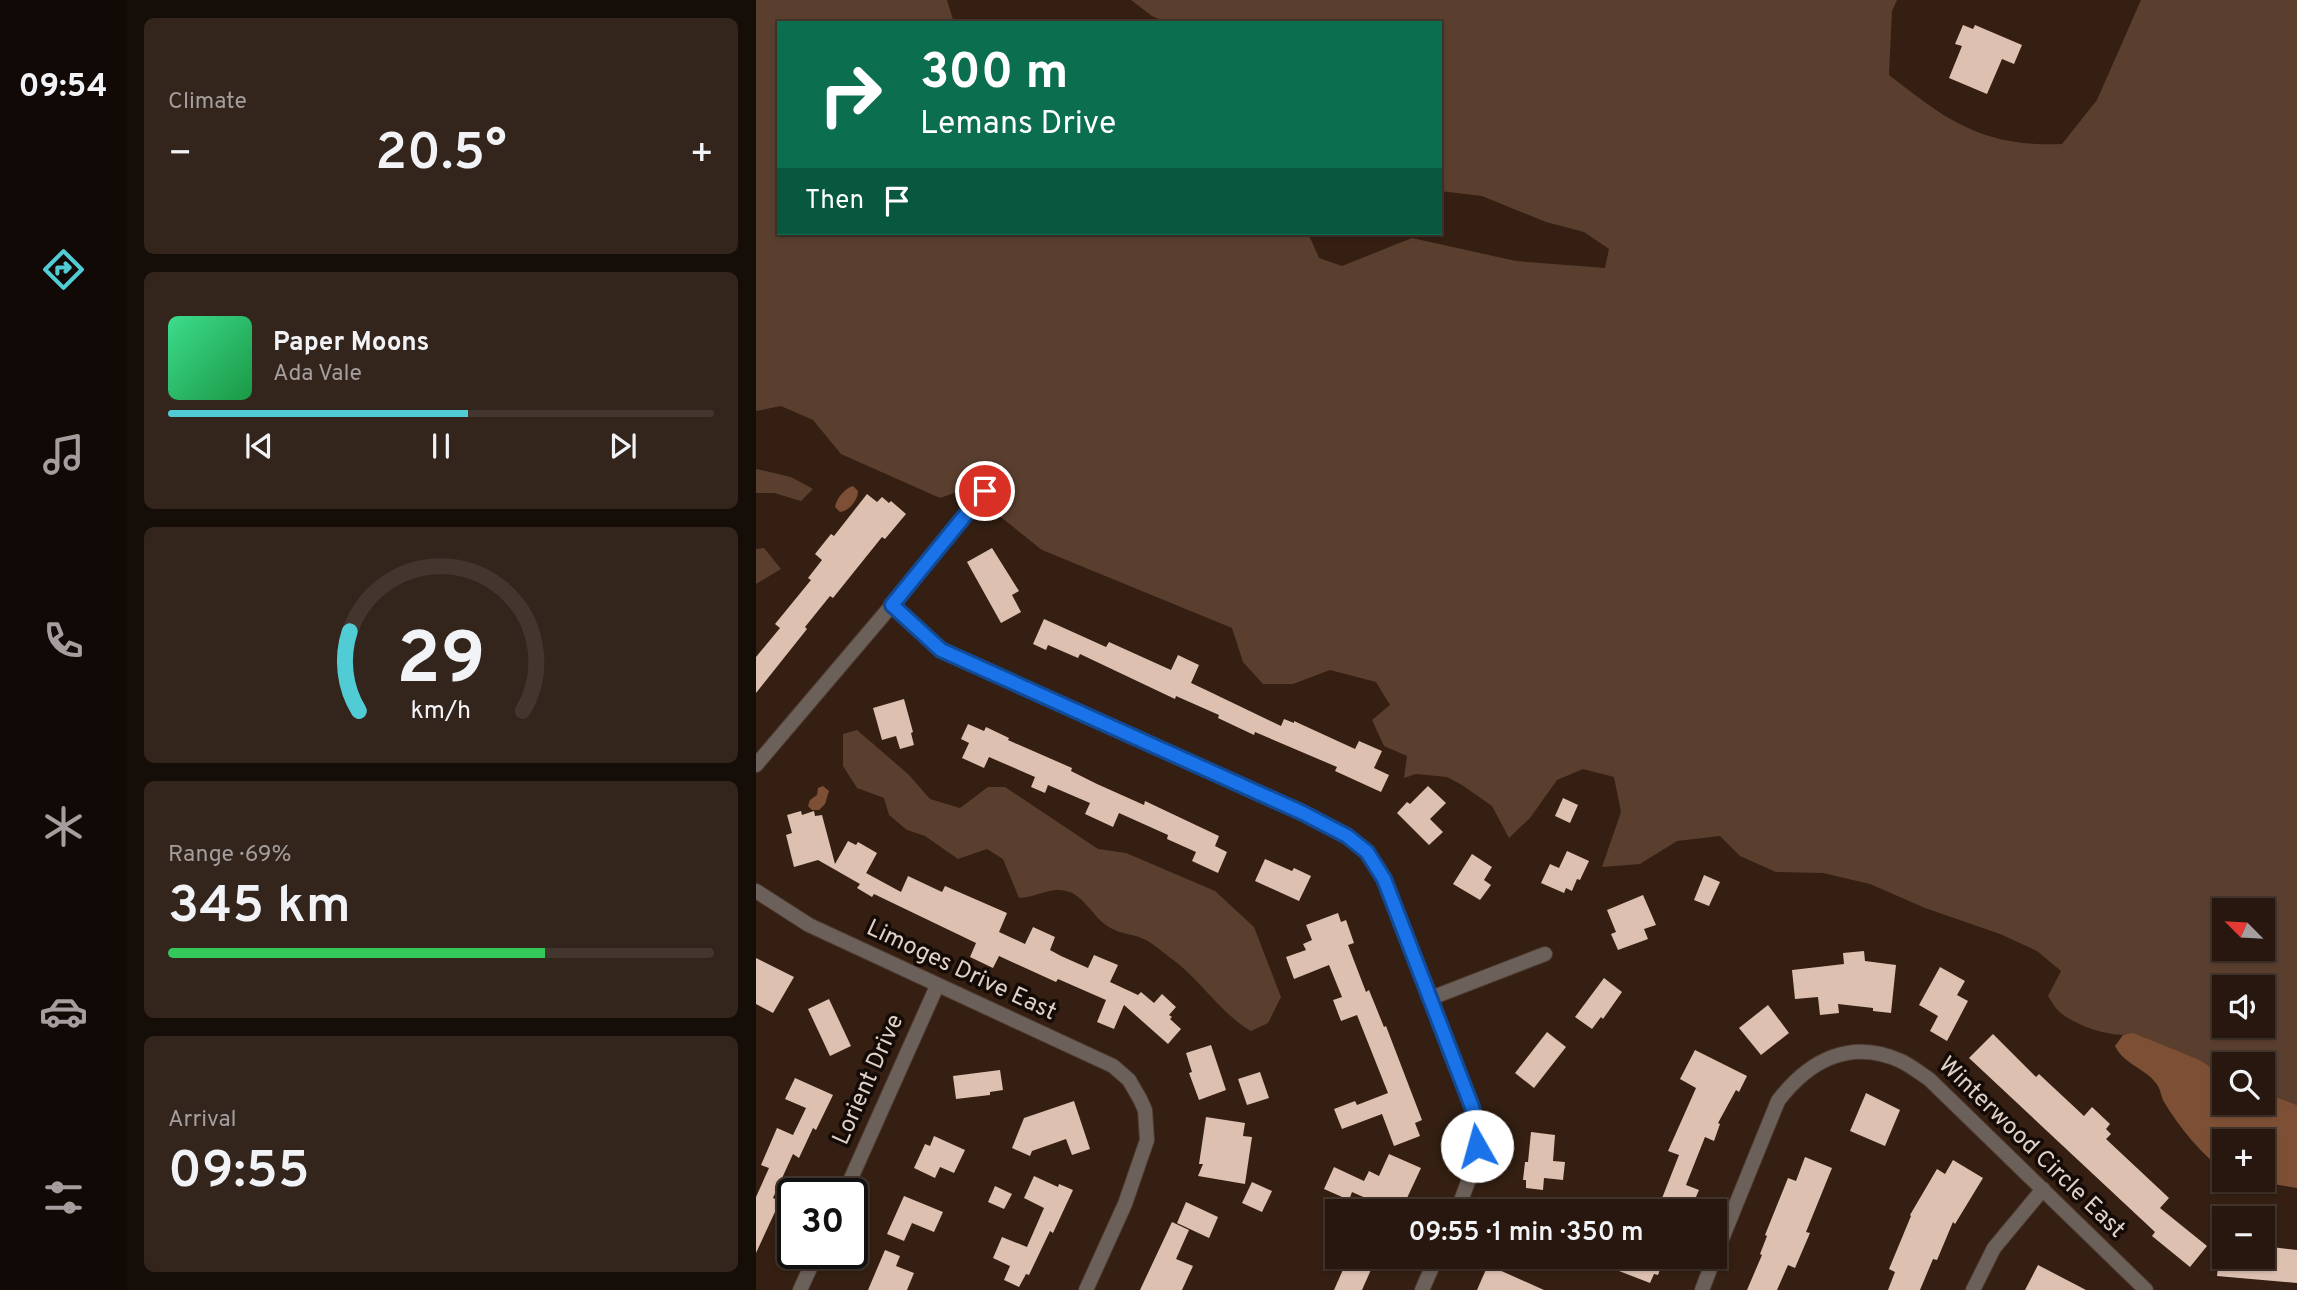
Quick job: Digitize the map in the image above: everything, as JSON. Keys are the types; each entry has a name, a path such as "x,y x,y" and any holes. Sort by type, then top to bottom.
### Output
{"street":[{"path":"756,765 985,491"},
{"path":"892,605 941,650 1303,813 1347,836 1367,852 1384,879 1472,1107 1478,1131 1476,1161 1462,1199"},
{"name":"Limoges Drive East","path":"756,891 809,925 1113,1066 1129,1080 1140,1099 1148,1128 1147,1140 1125,1204 1087,1290"},
{"path":"1432,998 1545,954"},
{"name":"Lorient Drive","path":"851,1178 937,986"},
{"name":"Winterwood Circle East","path":"1727,1226 1778,1101 1792,1082 1809,1067 1834,1056 1867,1051 1901,1061 1929,1079 2146,1290"},
{"path":"1973,1290 1994,1248 2043,1189"},
{"path":"800,1290 810,1269"},
{"path":"1422,1290 1431,1269"},
{"path":"1702,1290 1710,1269"}],"shaded area":[{"path":"756,0 947,0 953,21 777,21 777,235 1309,235 1319,258 1342,266 1412,238 1516,261 1605,268 1609,249 1584,232 1546,222 1482,196 1442,191 1442,21 1163,21 1131,0 1897,0 1892,11 1889,75 1949,118 1988,136 2034,144 2062,144 2097,100 2141,0 2297,0 2297,1105 2275,1097 2275,1052 2212,1052 2212,1068 2200,1060 2133,1034 2106,1033 2078,1023 2060,1012 2048,996 2061,971 2037,951 1870,884 1823,873 1776,872 1740,856 1720,836 1677,841 1640,864 1602,867 1621,812 1614,777 1583,769 1557,780 1530,818 1509,838 1492,806 1462,785 1447,777 1416,774 1404,778 1407,756 1384,746 1372,720 1390,705 1376,682 1330,670 1293,684 1263,684 1243,662 1232,628 1042,550 997,514 1002,489 981,475 960,491 940,498 841,454 813,420 781,406 756,411"},
{"path":"756,469 791,477 813,489 801,501 774,493 756,493"},
{"path":"853,486 858,491 855,501 840,512 835,507 837,501 844,491"},
{"path":"764,548 781,569 756,584 756,549"},
{"path":"857,730 908,774 930,799 960,808 988,787 1005,787 1098,849 1126,853 1215,891 1254,927 1281,997 1268,1023 1251,1031 1240,1024 1182,967 1159,949 1146,940 1108,926 1081,899 1071,893 1054,890 1019,898 1003,859 987,849 958,859 925,836 907,830 889,815 884,798 857,788 843,766 843,734"},
{"path":"823,786 829,791 825,804 819,810 812,810 808,806 810,800 817,795 818,788"},
{"path":"2133,1033 2200,1060 2212,1068 2212,1115 2275,1115 2275,1097 2297,1105 2297,1188 2275,1184 2275,1129 2212,1129 2212,1160 2191,1140 2177,1121 2154,1080 2119,1052 2115,1046 2123,1035"}],"building":[{"path":"1963,25 1973,29 1975,25 2022,45 2014,64 2002,59 1987,94 1949,78 1962,46 1955,44"},
{"path":"867,494 877,502 882,497 889,503 891,501 906,514 885,539 882,537 833,598 830,596 756,693 756,657 780,628 775,624 811,580 808,578 822,560 815,554 831,534 834,536"},
{"path":"992,548 1019,591 1012,595 1021,612 1001,623 967,562"},
{"path":"1044,619 1106,647 1109,642 1171,670 1178,655 1199,665 1191,683 1281,726 1284,719 1294,721 1355,749 1359,741 1382,751 1374,768 1389,775 1381,792 1335,771 1337,767 1255,732 1254,735 1218,718 1219,715 1176,696 1175,699 1080,654 1078,658 1048,645 1046,650 1033,644"},
{"path":"904,699 914,745 900,749 896,736 882,740 873,708"},
{"path":"968,724 984,731 986,727 1009,738 1008,740 1072,768 1071,771 1097,784 1144,805 1145,801 1219,836 1215,846 1227,852 1218,873 1192,861 1196,852 1167,839 1168,835 1119,813 1113,827 1085,814 1090,803 1048,785 1045,793 1031,787 1035,777 989,757 984,768 962,758 969,743 961,739"},
{"path":"1428,786 1446,803 1430,819 1443,832 1429,845 1397,813"},
{"path":"1563,798 1578,805 1570,823 1555,816"},
{"path":"801,811 802,815 814,811 815,816 822,815 835,864 848,841 856,845 858,842 877,853 866,873 901,892 908,876 942,892 945,886 1007,913 999,932 1025,944 1033,927 1055,937 1050,950 1061,956 1088,968 1094,955 1118,965 1110,982 1138,995 1141,992 1154,1003 1162,994 1176,1007 1169,1015 1181,1029 1168,1044 1124,1005 1114,1029 1097,1022 1106,1000 1058,979 1056,982 999,956 993,968 970,957 976,943 874,894 872,897 857,888 860,884 818,860 794,867 786,835 792,833 787,815"},
{"path":"1567,851 1589,861 1572,891 1566,888 1564,893 1541,883 1550,864 1559,868"},
{"path":"1472,854 1492,867 1484,880 1491,885 1480,900 1453,884"},
{"path":"1265,859 1311,876 1299,901 1255,881"},
{"path":"1704,875 1720,882 1709,906 1694,900"},
{"path":"1643,895 1656,925 1644,929 1648,939 1618,950 1611,934 1616,932 1607,910"},
{"path":"1338,913 1341,922 1346,920 1354,943 1348,945 1366,992 1369,990 1384,1027 1386,1026 1422,1120 1415,1123 1420,1136 1394,1146 1382,1114 1342,1129 1334,1109 1355,1101 1357,1105 1388,1093 1357,1015 1341,1021 1333,1000 1342,997 1329,965 1294,979 1286,957 1306,950 1303,944 1312,940 1306,925"},
{"path":"1864,951 1865,961 1896,965 1891,1013 1838,1004 1839,1013 1820,1015 1818,997 1795,999 1792,970 1844,964 1843,953"},
{"path":"756,958 794,977 773,1013 756,1004"},
{"path":"1940,967 1965,981 1957,995 1968,1001 1947,1041 1930,1031 1938,1016 1919,1005"},
{"path":"1604,978 1622,992 1603,1019 1601,1017 1592,1029 1575,1017"},
{"path":"829,999 851,1046 830,1056 808,1009"},
{"path":"1768,1005 1789,1033 1761,1055 1739,1028"},
{"path":"1547,1032 1566,1047 1534,1088 1515,1073"},
{"path":"1993,1034 2036,1077 2039,1074 2084,1116 2092,1107 2110,1124 2106,1129 2111,1134 2106,1139 2169,1198 2160,1208 2207,1246 2190,1267 2152,1236 2155,1232 1969,1058"},
{"path":"1211,1045 1226,1090 1199,1100 1189,1073 1192,1072 1186,1053"},
{"path":"1695,1050 1747,1076 1718,1123 1720,1124 1714,1141 1705,1137 1686,1185 1699,1190 1695,1199 1662,1199 1679,1155 1668,1151 1696,1088 1680,1079"},
{"path":"1000,1070 1003,1090 990,1092 990,1095 956,1099 953,1076"},
{"path":"1260,1072 1269,1098 1247,1105 1238,1079"},
{"path":"795,1078 833,1095 799,1158 793,1154 782,1178 777,1178 777,1189 773,1198 777,1200 777,1208 756,1253 756,1197 769,1168 761,1165 777,1128 793,1135 806,1108 785,1099"},
{"path":"1866,1093 1900,1110 1885,1146 1850,1131"},
{"path":"1074,1101 1090,1149 1072,1155 1066,1139 1032,1151 1030,1156 1012,1148 1024,1118"},
{"path":"1206,1117 1245,1123 1243,1136 1252,1137 1245,1184 1198,1176 1203,1164 1199,1164"},
{"path":"1531,1132 1555,1135 1553,1161 1565,1162 1563,1180 1544,1178 1543,1190 1526,1188 1526,1180 1523,1180"},
{"path":"934,1136 965,1150 954,1173 940,1167 935,1178 914,1168 925,1144 930,1146"},
{"path":"1389,1154 1421,1168 1407,1199 1368,1199 1352,1192 1349,1199 1347,1199 1324,1189 1334,1167 1364,1181 1369,1171 1379,1176"},
{"path":"1805,1157 1832,1168 1806,1232 1810,1233 1795,1268 1788,1265 1777,1290 1747,1290 1788,1178 1796,1181"},
{"path":"1953,1160 1983,1178 1955,1224 1953,1222 1937,1260 1933,1259 1920,1290 1888,1290 1895,1272 1889,1269 1910,1215 1937,1169 1945,1174"},
{"path":"1034,1176 1058,1187 1059,1184 1073,1190 1053,1233 1050,1231 1029,1275 1026,1274 1019,1287 1004,1280 1010,1266 993,1258 1002,1237 1027,1247 1044,1208 1024,1198"},
{"path":"1252,1182 1272,1191 1262,1212 1242,1203"},
{"path":"995,1186 1012,1194 1004,1209 988,1202"},
{"path":"904,1196 943,1212 934,1232 912,1223 904,1241 887,1234"},
{"path":"1186,1202 1218,1217 1209,1238 1177,1223"},
{"path":"1172,1222 1189,1230 1176,1259 1193,1266 1182,1290 1140,1290"},
{"path":"2275,1247 2297,1250 2297,1283 2217,1276 2218,1269 2275,1269"},
{"path":"885,1250 900,1256 896,1266 914,1273 907,1290 868,1290"},
{"path":"2038,1265 2086,1290 2025,1290"},
{"path":"1343,1269 1371,1269 1362,1290 1334,1290"},
{"path":"1486,1269 1497,1269 1544,1290 1477,1290"},
{"path":"1620,1269 1660,1269 1650,1283 1619,1271"}],"route":[{"path":"985,491 892,605 941,650 1303,813 1347,836 1367,852 1384,879 1432,998 1449,1051 1472,1107 1478,1131 1477,1146"}]}
